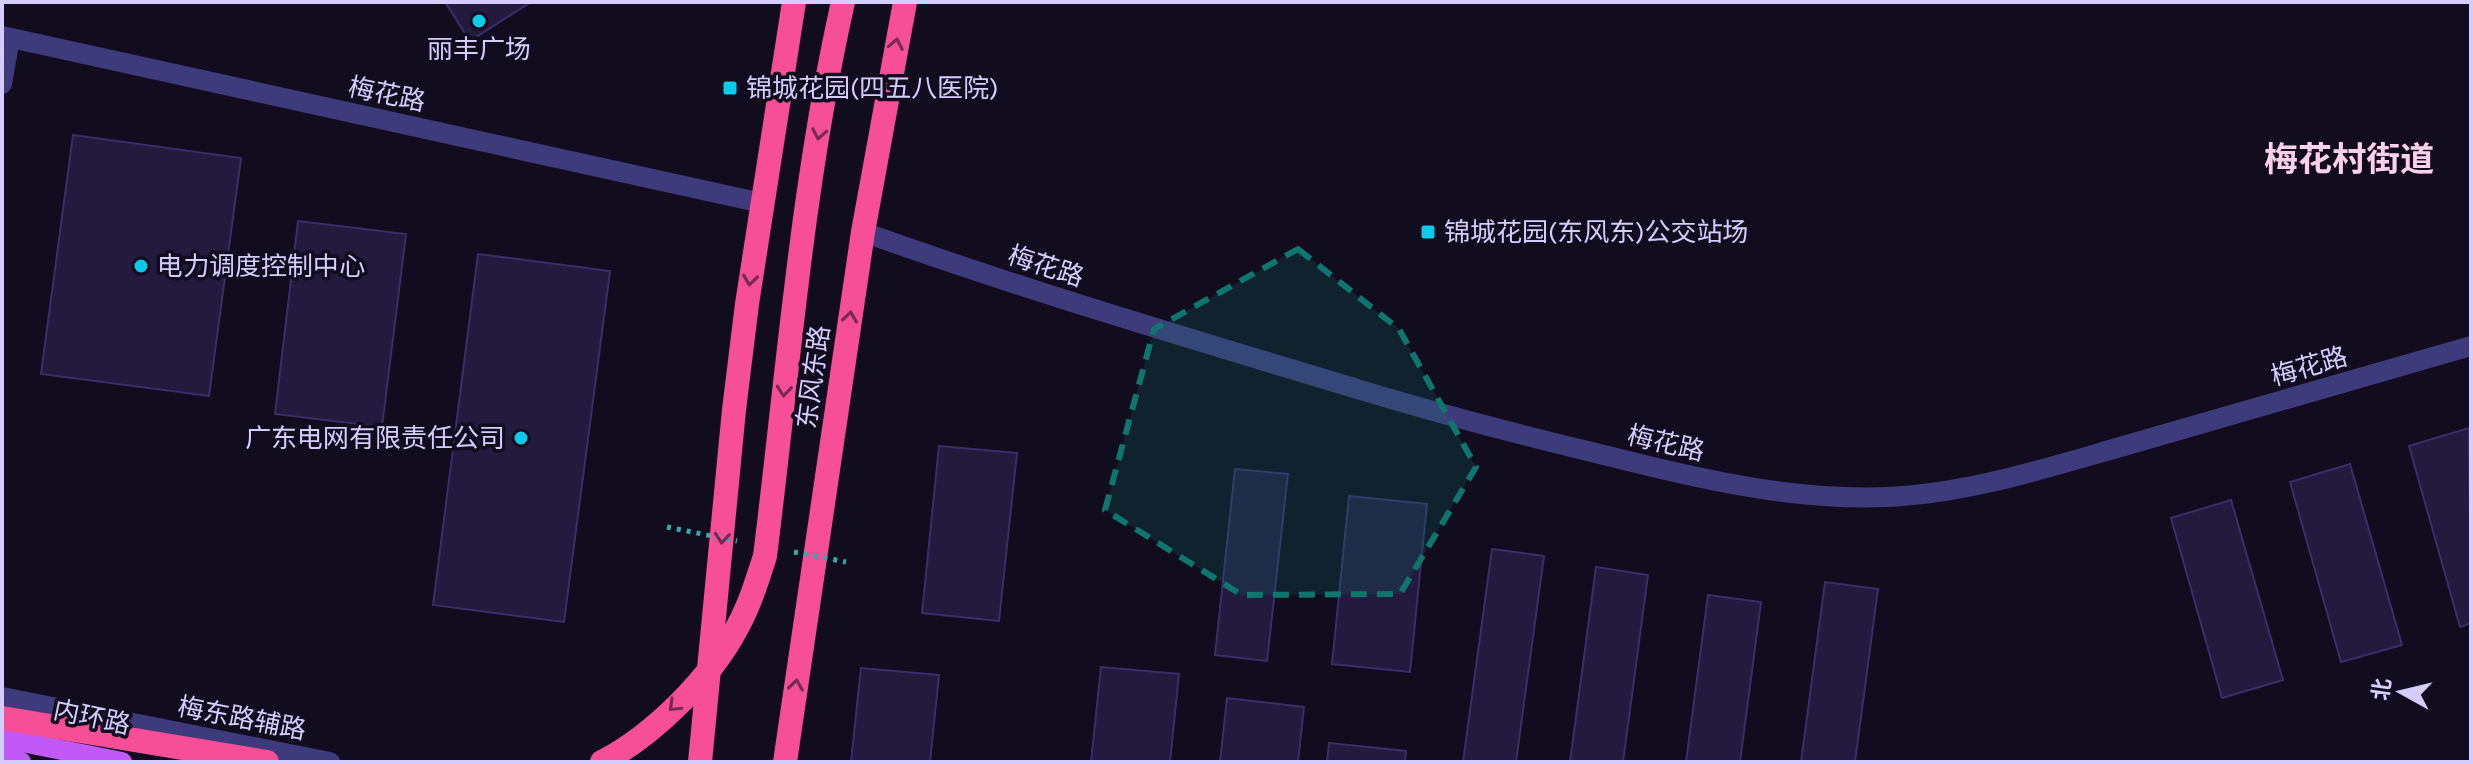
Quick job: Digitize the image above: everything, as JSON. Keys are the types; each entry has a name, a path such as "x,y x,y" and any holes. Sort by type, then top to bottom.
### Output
{"highway":[{"path":"700,762 734,410 762,203 794,2"},
{"path":"602,762 648,731 708,669 737,629 754,592 765,556 802,237 843,2"},
{"name":"东风东路","path":"785,762 863,232 905,2"},
{"path":"2,718 267,762"},
{"name":"内环路","path":"2,727 171,762"}],"main road":[{"path":"2,738 122,762"},
{"path":"2,758 21,762"}],"street":[{"name":"梅花路","path":"6,37 762,203"},
{"path":"2,84 6,37"},
{"name":"梅花路","path":"863,232 1147,326 1464,420 1706,479 1837,496 1888,497 1982,483 2110,450 2471,346"},
{"name":"梅东路辅路","path":"2,697 330,762"}],"highlighted area":[{"path":"1298,249 1399,329 1476,467 1400,594 1242,595 1105,510 1154,329"}],"building":[{"name":"丽丰广场","path":"445,2 531,2 470,41"},
{"name":"电力调度控制中心","path":"73,135 241,158 209,396 41,374"},
{"path":"298,221 406,234 382,427 275,414"},
{"name":"广东电网有限责任公司","path":"478,254 610,271 564,622 433,605"},
{"path":"2469,428 2471,623 2460,627 2409,446"},
{"path":"939,446 1017,453 999,621 922,613"},
{"path":"2350,464 2402,645 2341,662 2290,482"},
{"path":"1235,469 1288,474 1267,661 1215,655"},
{"path":"1349,496 1427,504 1410,672 1332,664"},
{"path":"2231,500 2283,680 2222,698 2171,518"},
{"path":"1492,549 1544,556 1516,762 1463,762"},
{"path":"1596,567 1648,575 1623,762 1570,762"},
{"path":"1825,582 1878,589 1855,762 1801,762"},
{"path":"1708,595 1761,602 1740,762 1686,762"},
{"path":"1101,667 1179,674 1170,762 1091,762"},
{"path":"861,668 939,675 930,762 851,762"},
{"path":"1227,698 1304,707 1298,762 1220,762"},
{"path":"1329,743 1406,751 1405,762 1327,762"}],"place":[{"name":"丽丰广场","path":"479,21"},
{"name":"锦城花园(四五八医院)","path":"730,88"},
{"name":"锦城花园(东风东)公交站场","path":"1428,232"},
{"name":"电力调度控制中心","path":"141,266"},
{"name":"广东电网有限责任公司","path":"521,438"}],"district":[{"name":"梅花村街道","path":"2349,159"}]}
